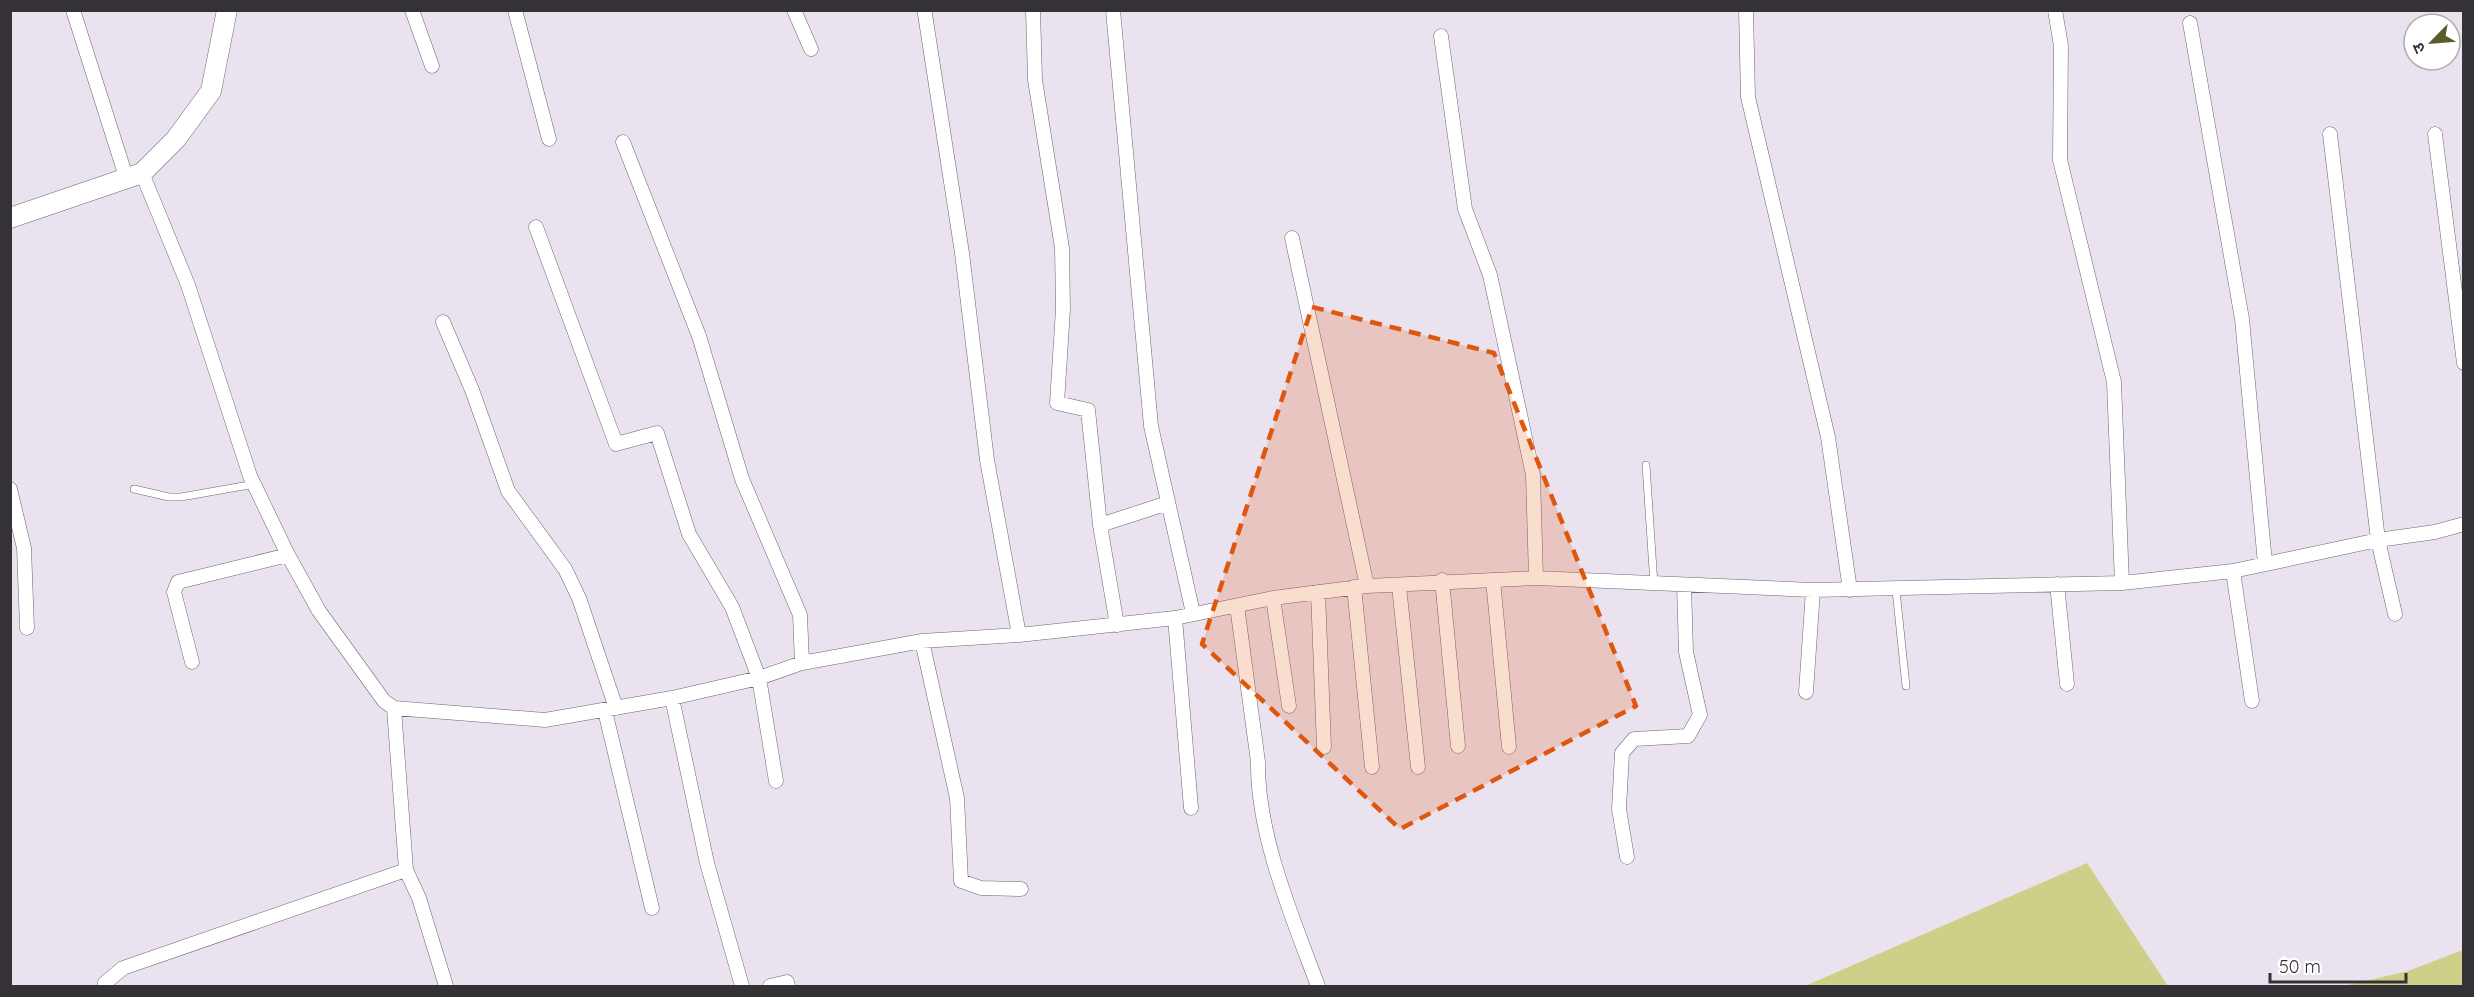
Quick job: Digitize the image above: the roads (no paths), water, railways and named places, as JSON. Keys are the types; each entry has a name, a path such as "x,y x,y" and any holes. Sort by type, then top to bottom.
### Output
{"main road":[{"path":"10,218 134,176 176,139 211,91 227,10"}],"street":[{"path":"73,10 134,176 188,285 255,484 288,555 318,611 384,701 394,708 545,720 672,698 759,678 802,663 922,641 1019,635 1175,618 1273,598 1361,586 1399,586 1442,580 1536,578 1654,585 1813,590 2122,584 2234,571 2378,540 2435,532 2463,524"},
{"path":"412,10 432,66"},
{"path":"514,10 549,139"},
{"path":"794,10 811,49"},
{"path":"1033,10 1035,80 1062,248 1063,309 1057,403 1088,410 1100,525 1117,625"},
{"path":"1113,10 1150,426 1193,613"},
{"path":"1746,10 1748,97 1828,437 1850,590"},
{"path":"2055,10 2061,46 2060,160 2114,382 2122,584"},
{"path":"925,14 962,253 987,460 1019,635"},
{"path":"2190,23 2242,319 2265,563"},
{"path":"1441,36 1464,200 1490,275 1533,475 1536,578"},
{"path":"2330,134 2378,540 2395,614"},
{"path":"2435,134 2463,363"},
{"path":"623,142 699,336 742,479 800,615 802,663"},
{"path":"536,228 616,444 657,433 689,534 732,607 759,678 776,781"},
{"path":"1292,238 1361,586 1372,767"},
{"path":"443,322 472,390 508,491 565,569 579,598 610,709 652,908"},
{"path":"10,489 24,548 27,628"},
{"path":"1100,525 1168,503"},
{"path":"192,662 174,592 178,582 288,555"},
{"path":"2234,571 2252,700"},
{"path":"1442,580 1458,746"},
{"path":"1492,580 1509,747"},
{"path":"2057,584 2067,684"},
{"path":"1627,857 1619,809 1622,753 1634,739 1688,736 1700,715 1686,652 1684,585"},
{"path":"1399,586 1418,767"},
{"path":"1806,692 1813,590"},
{"path":"1318,592 1324,747"},
{"path":"1273,598 1289,706"},
{"path":"1237,606 1258,762 1258,784 1265,817 1280,884 1318,987"},
{"path":"1175,618 1191,808"},
{"path":"922,641 957,798 961,881 981,888 1021,889"},
{"path":"672,698 705,856 742,987"},
{"path":"394,708 406,870 419,898 446,987"},
{"path":"106,987 105,983 123,968 406,870"},
{"path":"770,987 787,982 788,987"}],"lane":[{"path":"1646,465 1654,585"},
{"path":"134,489 169,497 181,497 255,484"},
{"path":"1896,590 1906,686"}]}
